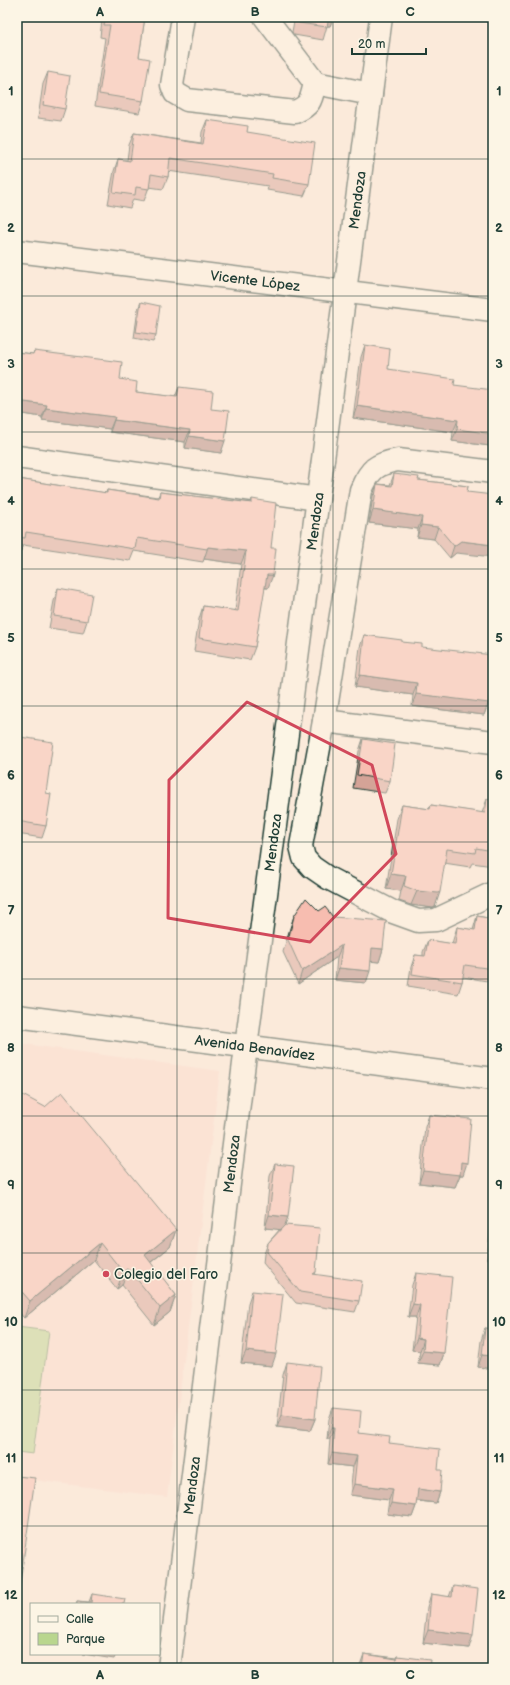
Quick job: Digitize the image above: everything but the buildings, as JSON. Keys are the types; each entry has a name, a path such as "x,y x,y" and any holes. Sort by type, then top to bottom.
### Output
{"street":[{"path":"183,17 172,85 175,93 187,100 295,112 304,108 310,102 315,84"},
{"path":"265,17 315,84 371,94"},
{"name":"Mendoza","path":"169,1668 246,1047 381,17"},
{"name":"Vicente López","path":"17,251 493,310"},
{"path":"17,457 318,499"},
{"path":"493,472 398,460 383,463 374,468 366,478 361,490 324,721 301,846 304,858 312,868 393,912 418,921 436,920 493,893"},
{"path":"324,721 493,742"},
{"name":"Avenida Benavídez","path":"17,1016 493,1079"}],"highlighted area":[{"path":"247,702 372,765 396,854 310,942 168,918 169,780"}],"shaded area":[{"name":"Colegio del Faro","path":"17,1043 220,1071 167,1497 17,1478"}],"green space":[{"path":"17,1327 49,1331 33,1454 17,1452"}],"place":[{"name":"Colegio del Faro","path":"106,1274"}]}
